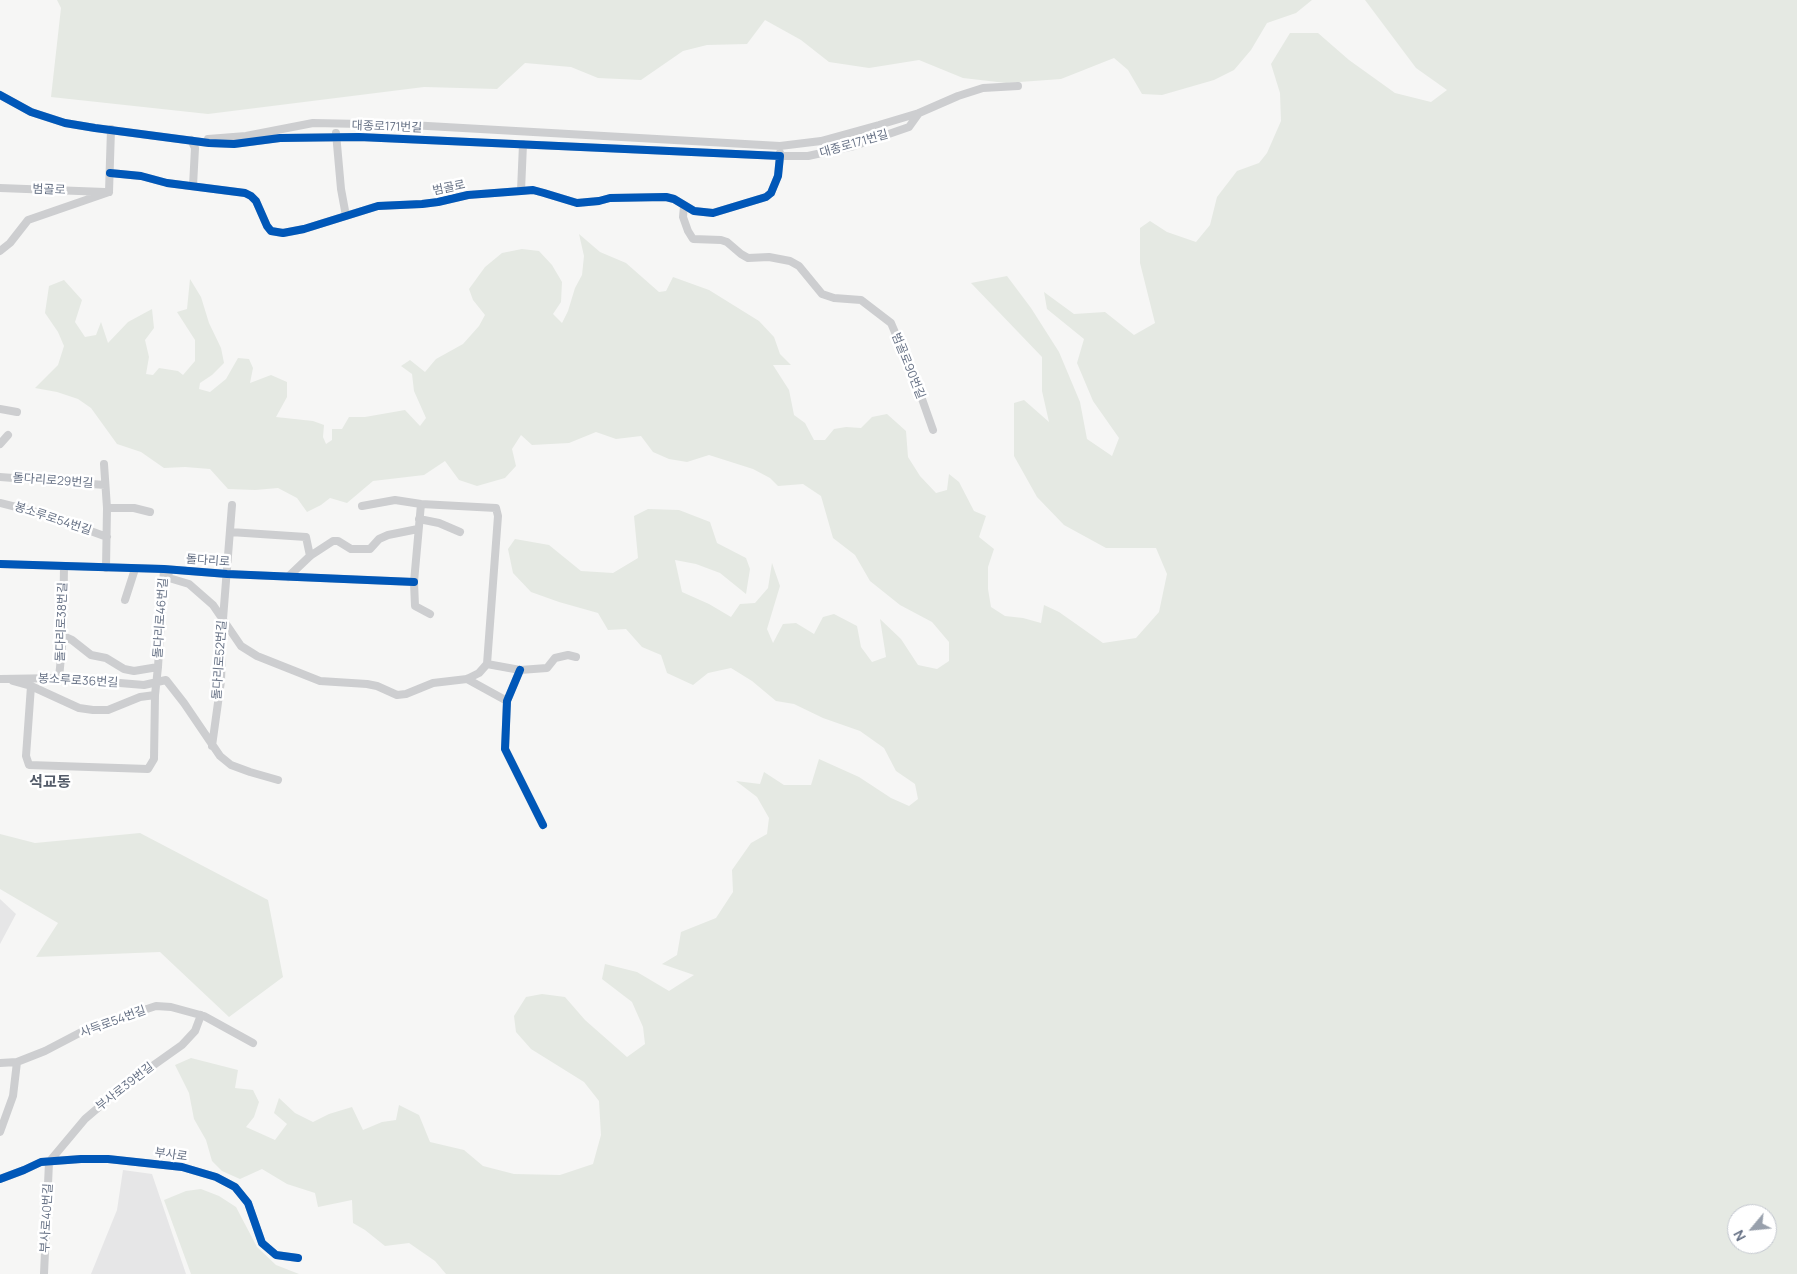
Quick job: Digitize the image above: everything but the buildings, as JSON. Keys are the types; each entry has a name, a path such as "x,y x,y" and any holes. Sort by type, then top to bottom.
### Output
{"street":[{"path":"194,186 195,148 191,140 246,136 314,123 410,125 780,146 820,141 919,112 983,88 1018,86"},
{"name":"대종로171번길","path":"0,96 25,109 65,123 234,144 280,138 336,137 780,156 808,156 868,141 909,127 919,112"},
{"path":"335,124 341,189 346,216"},
{"path":"0,251 28,220 109,192 111,129"},
{"path":"521,191 523,144"},
{"path":"780,146 780,156"},
{"name":"범골로","path":"110,173 141,176 166,183 245,193 256,201 266,226 271,231 283,233 387,205 422,204 468,195 533,190 577,203 610,198 666,197 694,211 713,213 766,197 778,176 780,156"},
{"name":"범골로","path":"0,188 109,192"},
{"name":"범골로90번길","path":"684,206 683,217 693,239 727,242 748,258 769,257 790,261 799,266 822,294 834,298 861,300 891,323 916,382 933,430"},
{"path":"0,409 17,412"},
{"path":"0,444 8,435"},
{"path":"104,464 107,508 106,568"},
{"name":"돌다리로29번길","path":"0,477 59,483 105,485"},
{"path":"166,570 169,578 189,584 213,605 241,646 258,656 320,681 377,686 397,695 406,694 434,683 467,679 479,672 487,664 498,516 496,508 421,504 395,500 362,506"},
{"name":"봉소루로54번길","path":"0,503 44,514 106,537"},
{"path":"421,504 414,582 415,606 430,614"},
{"name":"돌다리로","path":"227,574 232,505"},
{"path":"107,508 134,508 150,512"},
{"path":"419,519 439,523 460,532"},
{"path":"288,577 310,556 333,541 338,541 351,549 370,549 378,539 418,529"},
{"path":"230,532 306,537 310,556"},
{"name":"돌다리로","path":"0,564 414,582"},
{"name":"돌다리로38번길","path":"59,678 63,636 64,566"},
{"path":"125,600 135,569"},
{"name":"돌다리로46번길","path":"154,759 155,695 166,570"},
{"name":"돌다리로52번길","path":"212,746 220,681 227,574"},
{"name":"돌다리로46번길","path":"63,636 72,640 91,655 106,658 124,669 134,671 158,667"},
{"path":"547,668 556,658 568,655 576,657"},
{"path":"487,664 520,670 547,668 554,673"},
{"path":"520,670 507,701 505,748 543,825"},
{"name":"봉소루로36번길","path":"0,679 59,678 144,685 156,682"},
{"path":"10,679 31,686"},
{"path":"467,679 507,701"},
{"path":"156,682 166,680 184,703 212,746 231,765 278,780"},
{"name":"봉소루로36번길","path":"154,759 148,769 29,765 26,756 31,686 79,708 93,710 108,710 140,697 155,695"},
{"name":"사득로54번길","path":"0,1063 17,1062 45,1051 89,1028 156,1006 171,1007 201,1015 253,1042"},
{"name":"부사로39번길","path":"49,1162 85,1119 120,1089 182,1044 195,1031 201,1015"},
{"path":"0,1132 13,1096 17,1062"},
{"name":"부사로","path":"0,1179 40,1162 81,1159 108,1159 182,1167 216,1177 235,1187 248,1203 262,1243 276,1255 298,1258"},
{"name":"부사로40번길","path":"44,1274 49,1162"}],"shaded area":[{"path":"57,0 1312,0 1296,13 1267,23 1251,50 1234,70 1214,80 1162,95 1142,94 1128,70 1114,58 1061,79 1006,83 963,78 919,60 869,68 829,62 801,40 765,20 747,44 707,45 683,51 641,80 598,78 571,67 525,63 497,89 424,87 208,114 51,97 61,8"},
{"path":"1365,0 1797,0 1797,1274 446,1274 435,1261 409,1243 385,1246 353,1223 352,1200 318,1207 315,1193 287,1184 262,1169 240,1179 222,1171 212,1161 206,1140 194,1119 189,1093 175,1065 191,1058 238,1070 235,1088 253,1090 259,1102 254,1117 246,1127 275,1140 287,1124 274,1113 279,1098 295,1113 313,1122 329,1114 352,1107 363,1130 382,1122 396,1120 399,1105 419,1115 430,1142 464,1150 483,1166 514,1174 560,1175 593,1164 601,1135 599,1101 584,1082 531,1049 516,1032 514,1016 526,997 542,994 565,997 585,1020 627,1057 645,1044 643,1027 632,1002 602,979 605,964 637,972 669,991 694,975 662,964 677,955 681,932 716,918 733,892 732,870 751,843 767,834 769,818 757,797 736,781 760,784 764,772 784,785 811,785 819,759 859,777 891,798 909,806 918,799 915,784 896,771 884,748 860,731 823,718 794,704 776,701 752,681 731,668 708,673 693,685 667,673 661,655 642,647 626,629 608,630 598,613 531,592 513,573 508,549 515,539 549,545 581,571 613,573 638,558 634,516 648,509 679,510 710,522 717,543 746,558 750,569 746,594 720,573 696,564 675,560 682,592 709,604 731,617 740,604 755,603 768,588 772,563 780,586 767,629 773,643 783,624 796,623 814,634 823,617 834,614 857,626 861,647 872,662 886,657 880,619 901,639 918,665 937,669 949,661 949,642 932,622 900,605 870,581 855,555 833,538 821,496 803,484 778,486 770,478 753,469 709,455 687,462 669,459 653,452 641,436 616,439 596,432 569,443 532,445 521,435 512,449 516,466 505,478 477,486 459,480 445,461 424,475 373,481 347,503 330,498 307,512 297,498 278,488 255,490 228,489 210,469 164,468 141,452 117,444 91,408 78,399 57,392 35,388 58,365 64,346 58,332 45,313 49,286 64,280 82,300 75,322 85,337 96,335 101,322 108,343 128,322 152,309 154,328 145,340 149,357 146,374 153,375 159,368 178,371 183,375 195,361 195,340 177,312 187,309 190,279 201,297 209,323 221,348 224,363 212,375 200,383 199,389 210,392 226,379 238,358 249,359 253,368 250,383 271,375 287,382 287,397 276,417 313,421 324,425 323,437 326,444 332,440 332,429 342,429 349,417 365,417 405,410 420,426 426,418 414,391 412,374 401,366 410,360 425,372 436,359 463,344 479,326 485,315 473,300 469,289 485,267 502,253 522,249 539,251 552,265 562,282 561,302 553,314 562,323 582,275 584,256 579,234 600,252 626,263 659,292 666,291 673,277 709,290 759,321 774,337 780,354 791,365 773,365 789,390 794,415 805,423 814,440 825,440 834,429 846,427 861,428 872,417 887,414 906,431 908,457 920,476 936,493 947,490 949,474 959,482 974,511 986,516 979,537 994,549 988,567 988,589 991,607 1005,616 1041,623 1044,605 1059,612 1103,643 1136,638 1159,612 1167,574 1156,548 1106,548 1064,525 1037,497 1014,456 1014,403 1024,400 1049,422 1042,391 1042,357 971,283 1007,276 1031,308 1059,352 1080,402 1087,439 1112,456 1119,438 1093,401 1077,363 1084,339 1047,309 1044,292 1074,314 1105,312 1134,335 1155,323 1140,263 1140,228 1150,221 1167,232 1196,242 1210,225 1217,197 1237,171 1259,163 1267,153 1281,121 1280,93 1271,64 1290,33 1318,33 1349,60 1395,93 1431,102 1447,90 1416,68"},
{"path":"140,833 268,900 283,977 229,1017 160,952 36,957 58,923 0,889 0,834 35,843"},
{"path":"0,899 16,914 0,944"},
{"path":"123,1170 152,1174 186,1274 91,1274 117,1210"},
{"path":"201,1189 219,1196 236,1207 257,1247 276,1265 299,1274 191,1274 164,1200 186,1191"}],"cycle path":[{"path":"0,95 31,112 65,123 209,143 234,144 280,138 359,137 780,156 778,176 771,193 766,197 713,213 694,211 674,199 666,197 610,198 577,203 533,190 468,195 422,204 378,206 304,229 283,233 271,231 256,201 245,193 167,183 141,176 110,173"},
{"path":"0,564 164,569 227,574 414,582"},
{"path":"520,670 507,701 505,749 543,825"},
{"path":"0,1179 41,1162 81,1159 108,1159 182,1167 216,1177 235,1187 248,1203 262,1243 276,1255 298,1258"}],"district":[{"name":"석교동","path":"50,783"}]}
